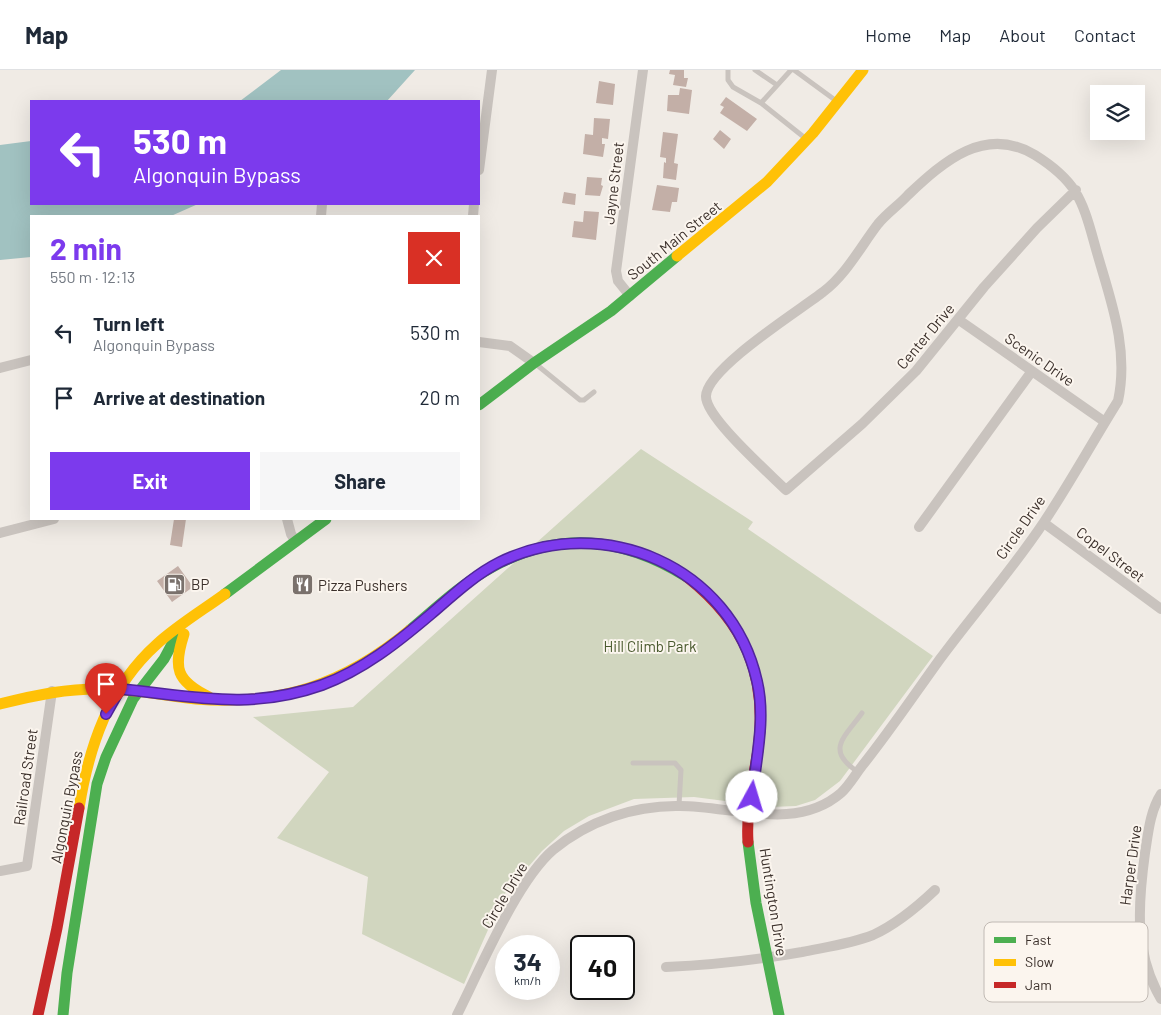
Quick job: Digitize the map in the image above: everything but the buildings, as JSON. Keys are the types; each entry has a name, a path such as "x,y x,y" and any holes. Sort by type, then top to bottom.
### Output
{"main road":[{"name":"South Main Street","path":"480,404 534,363 611,311 762,186 807,140 862,70"},
{"path":"217,700 194,690 181,678 176,659 185,624 325,520"},
{"name":"Huntington Drive","path":"140,691 217,700 268,698 321,685 359,668 474,578 498,563 548,546 566,543 608,544 649,556 685,575 712,598 737,628 751,660 760,696 760,741 748,833 752,882 779,1015"},
{"name":"Algonquin Bypass","path":"38,1015 54,955 86,769 98,729 120,689 137,664 158,643 185,624"},
{"name":"Algonquin Bypass","path":"63,1015 67,973 97,784 106,757 133,699 164,659 185,624"},
{"path":"0,704 52,691 120,689 140,691"}],"street":[{"path":"480,162 492,70"},
{"name":"Jayne Street","path":"630,296 618,281 616,271 643,70"},
{"name":"Circle Drive","path":"457,1015 522,888 552,851 596,823 632,810 679,806 729,810 750,814 793,815 821,805 841,793 1044,523 1118,400 1121,385 1120,348 1115,309 1104,281 1086,212 1076,190 1063,174 1020,147 996,144 974,146 932,173 880,222 839,276 825,291 734,358 709,386 706,396 708,407 724,428 786,490"},
{"name":"Center Drive","path":"786,490 862,424 916,371 984,287 1037,228 1076,190"},
{"name":"Scenic Drive","path":"959,320 1105,422"},
{"path":"480,342 510,346 534,363"},
{"path":"0,368 30,360"},
{"path":"919,527 1032,372"},
{"path":"0,533 50,520"},
{"path":"287,520 291,534 296,542"},
{"name":"Copel Street","path":"1044,523 1161,610"},
{"name":"Railroad Street","path":"0,871 28,866 52,691"},
{"name":"Harper Drive","path":"1139,922 1138,912 1149,827 1161,794"},
{"path":"666,967 715,965 845,944 873,934 909,914 935,890"},
{"name":"Harper Drive","path":"1148,969 1161,999"}],"lane":[{"path":"728,70 728,80 734,87 762,103 807,140"},
{"path":"755,70 777,85"},
{"path":"762,103 792,70 838,102"},
{"path":"534,363 580,400 584,400 594,392"},
{"path":"858,772 840,758 839,751 845,736 862,713"},
{"path":"634,763 675,763 681,770 679,806"}],"green space":[{"name":"Hill Climb Park","path":"641,449 753,522 748,529 933,656 840,781 815,800 796,806 771,807 694,797 634,799 589,816 564,831 542,851 503,896 464,984 362,934 368,877 277,838 329,772 253,717 353,707"}],"water":[{"path":"281,70 415,70 388,100 241,100"},
{"path":"30,141 30,205 196,205 173,215 30,215 30,257 0,260 0,145"}],"traffic: fast":[{"path":"480,404 534,363 611,311 677,256"},
{"path":"225,594 325,520"},
{"path":"410,630 478,575 514,556 539,548 589,543 613,546 638,553 662,563 687,577"},
{"path":"63,1015 67,973 97,784 106,757 133,699 164,659 179,631"},
{"path":"748,842 756,903 779,1015"}],"traffic: slow":[{"path":"677,256 767,182 813,133 863,70"},
{"path":"79,808 95,740 114,698 126,679 140,661 165,637 225,594"},
{"path":"0,704 52,693 91,689 117,689 196,699 227,700 256,699 284,694 310,687 361,665 386,649 410,630"},
{"path":"184,634 178,665 180,672 190,685 209,697"}],"traffic: jam":[{"path":"687,577 724,613 738,632 748,653 755,675 759,698 760,723 758,750 749,807 748,842"},
{"path":"38,1015 57,928 79,808"}],"place":[{"name":"BP","path":"175,584"},
{"name":"Pizza Pushers","path":"302,585"}],"route":[{"path":"106,714 120,689 198,699 237,700 268,698 321,685 359,668 418,625 474,578 498,563 528,551 548,546 588,542 608,544 629,548 649,556 685,575 712,598 737,628 751,660 760,696 760,741 752,797"}]}
